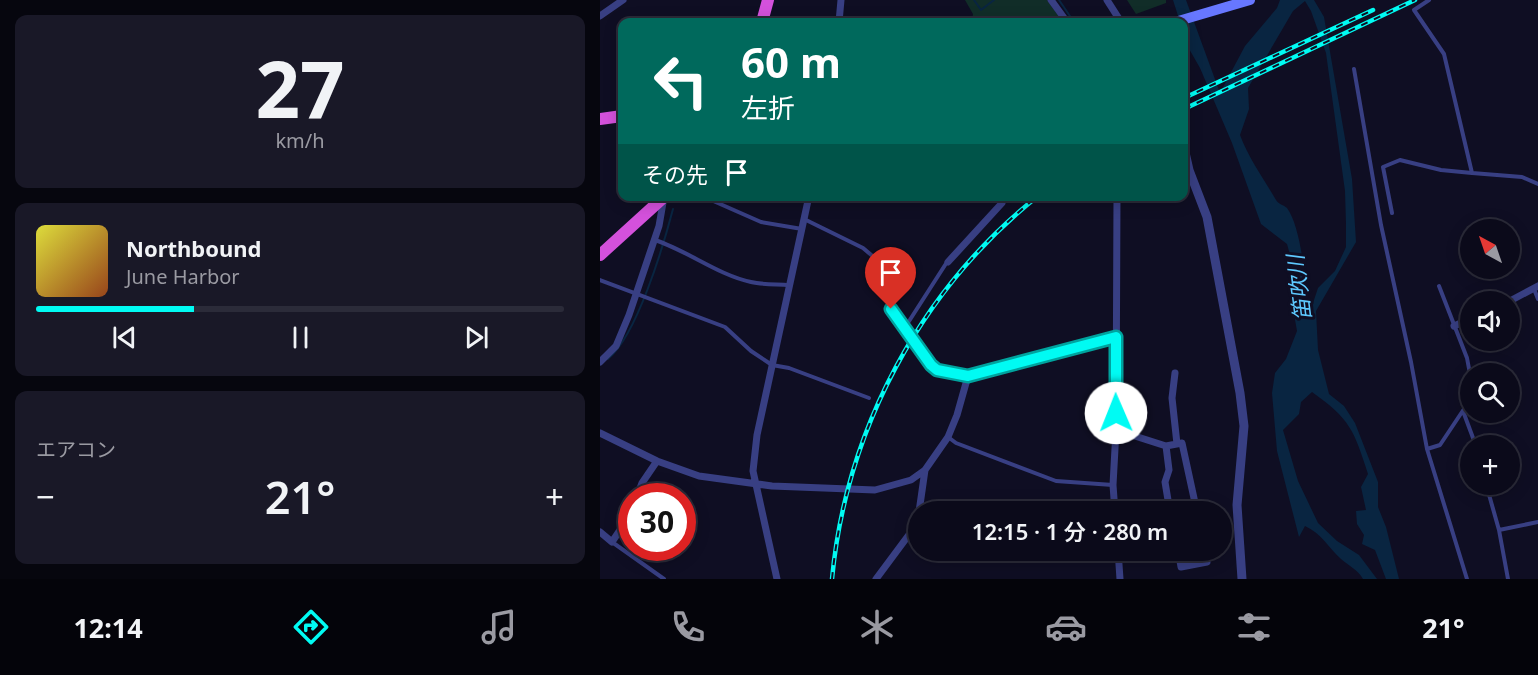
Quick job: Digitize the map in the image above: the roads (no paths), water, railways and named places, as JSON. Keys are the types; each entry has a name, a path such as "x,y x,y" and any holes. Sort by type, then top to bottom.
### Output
{"highway":[{"path":"763,18 765,2"},
{"path":"600,118 618,116"},
{"path":"600,255 661,201"}],"main road":[{"path":"1188,18 1250,0"}],"street":[{"path":"600,16 623,0"},
{"path":"839,18 841,0"},
{"path":"1052,0 1064,18"},
{"path":"1107,0 1118,18"},
{"path":"1188,166 1208,217 1240,393 1244,426 1237,505 1242,579"},
{"path":"600,362 616,346 636,294 664,201"},
{"path":"777,579 753,471 757,435 808,201"},
{"path":"948,262 1003,201"},
{"path":"1114,501 1117,201"},
{"path":"1520,296 1536,287"},
{"path":"1454,326 1460,323"},
{"path":"600,433 657,461 699,476 756,484 875,490 911,480 925,470 948,437 968,376 1116,337"},
{"path":"1175,373 1172,398 1177,444"},
{"path":"1116,430 1166,446 1182,443 1195,501"},
{"path":"1166,446 1169,470 1165,482 1168,501"},
{"path":"642,483 657,461"},
{"path":"920,501 925,470"},
{"path":"600,532 612,542 618,533"},
{"path":"876,579 908,536"},
{"path":"1119,561 1120,579"},
{"path":"1180,561 1181,567 1207,561"}],"lane":[{"path":"1429,0 1414,10 1444,54 1472,173"},
{"path":"1354,69 1381,225 1412,362 1426,449 1467,579"},
{"path":"1392,213 1383,167 1400,160 1441,170 1522,177 1538,184"},
{"path":"713,201 761,222 802,229"},
{"path":"804,219 863,248 876,258 891,309 904,330 937,370 968,376"},
{"path":"654,239 683,250 714,268 751,282 789,285"},
{"path":"904,330 948,262"},
{"path":"600,280 725,327 751,351 772,365 789,368 869,398"},
{"path":"1439,286 1468,363"},
{"path":"1536,287 1538,299"},
{"path":"1426,449 1440,445 1460,415"},
{"path":"948,437 956,443 1056,481 1113,485"},
{"path":"1489,495 1499,530 1508,579"},
{"path":"1499,530 1538,522"},
{"path":"612,542 664,579"}],"water":[{"name":"笛吹川","path":"1173,0 1186,0 1220,93 1245,46 1277,8 1280,0 1314,0 1324,17 1352,179 1356,242 1316,311 1318,350 1329,394 1344,406 1355,423 1378,482 1378,507 1386,527 1399,579 1386,579 1375,550 1362,544 1364,535 1357,524 1356,511 1366,510 1361,487 1368,474 1359,446 1343,418 1312,392 1301,402 1299,414 1283,430 1298,481 1318,523 1337,541 1359,555 1377,579 1363,579 1311,529 1305,526 1299,537 1277,451 1272,393 1275,373 1286,359 1297,331 1294,314 1296,277 1287,244 1261,224 1232,143 1200,68 1188,47 1188,18 1179,18","holes":["1305,1 1311,11 1326,53 1345,191 1346,247 1335,271 1318,288 1312,306 1306,299 1301,252 1292,216 1287,208 1276,200 1252,161 1240,135 1249,109 1248,88 1293,11"]}],"waterway":[{"path":"974,0 981,10 994,0"},
{"path":"1059,0 1071,18"},
{"path":"608,359 619,347 639,311 656,267 673,209"}],"railway":[{"path":"1188,107 1415,0"},
{"path":"1188,96 1373,10"},
{"path":"832,579 840,524 854,470 872,417 896,367 925,319 958,275 996,233 1032,201"}]}
